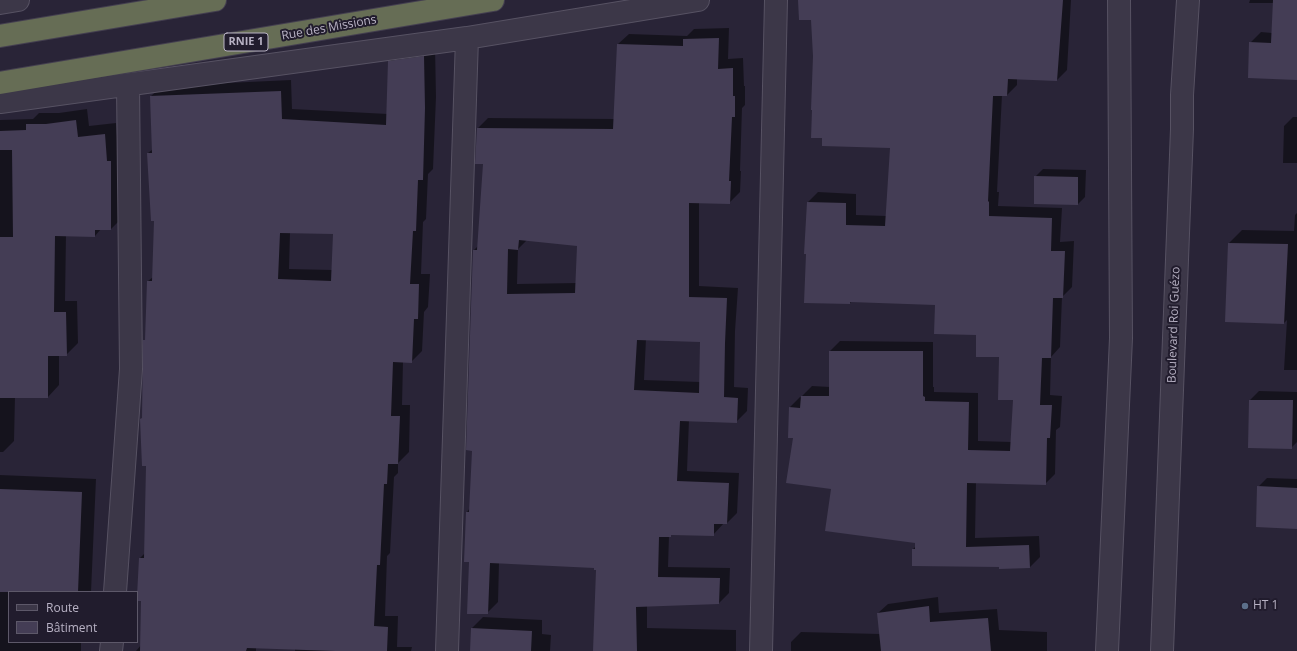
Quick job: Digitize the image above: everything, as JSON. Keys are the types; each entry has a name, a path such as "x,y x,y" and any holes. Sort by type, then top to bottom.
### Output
{"highway":[{"path":"0,36 215,0"},
{"name":"Rue des Missions","path":"0,84 493,0"}],"street":[{"path":"0,3 18,0"},
{"path":"0,102 467,38 698,0"},
{"path":"761,651 776,0"},
{"path":"1107,651 1121,338 1119,0"},
{"name":"Boulevard Roi Guézo","path":"1162,651 1182,129 1182,95 1188,0"},
{"path":"447,651 467,38"},
{"path":"115,591 131,369 128,85"}],"building":[{"path":"798,0 1063,0 1057,81 1008,79 1007,96 993,96 988,201 989,216 1052,218 1051,251 1065,251 1063,298 1053,298 1051,358 1042,358 1040,405 1052,405 1050,438 1047,438 1046,485 967,483 966,547 1029,545 1030,568 999,569 999,567 912,566 912,549 915,549 915,543 825,531 831,489 786,483 793,438 788,438 789,407 800,408 801,396 829,396 829,351 923,351 923,396 925,397 925,401 969,402 968,450 1010,451 1013,400 998,400 999,357 976,357 976,335 934,334 935,305 850,302 850,304 804,303 806,254 804,254 807,202 846,203 846,225 885,226 890,148 822,146 822,138 811,138 813,56 811,20 799,20"},
{"path":"1273,0 1297,0 1297,80 1248,78 1249,42 1271,43"},
{"path":"719,38 718,69 733,68 735,117 732,117 729,181 731,181 730,204 689,203 689,297 727,298 724,397 738,398 737,423 680,421 677,481 729,483 727,524 714,524 714,536 671,535 671,537 659,537 658,577 720,578 719,604 636,607 637,651 593,651 596,570 594,570 594,568 490,563 488,614 467,614 469,562 464,562 466,512 469,512 472,451 466,450 473,250 477,250 483,164 475,164 477,128 613,129 617,44 683,46 683,39","holes":["519,240 577,246 575,293 507,294 508,249 518,250","637,340 700,342 699,393 634,390"]},
{"path":"424,56 425,108 423,180 418,180 416,231 413,231 410,284 419,284 418,319 414,319 412,363 393,362 391,416 400,416 398,464 388,464 387,484 384,484 380,565 377,565 374,626 388,627 387,651 247,648 246,651 140,651 141,601 138,601 137,591 139,558 144,558 146,466 142,466 140,419 142,418 143,340 145,340 147,281 152,281 154,221 151,221 147,153 152,153 150,96 281,91 282,119 386,125 388,61","holes":["280,233 333,234 331,281 278,279"]},
{"path":"76,120 78,137 105,134 107,161 111,161 111,230 95,230 95,237 55,236 54,312 66,312 67,356 48,356 48,398 0,398 0,237 13,237 12,150 0,150 0,131 26,130 26,124 46,124"},
{"path":"1034,176 1078,177 1078,205 1034,204"},
{"path":"1228,243 1288,244 1284,324 1225,322"},
{"path":"1249,400 1293,400 1292,449 1248,448"},
{"path":"1257,486 1297,488 1297,529 1256,527"},
{"path":"0,489 82,492 78,591 0,592"},
{"path":"929,606 930,622 988,618 991,651 881,651 877,613"},
{"path":"471,628 532,631 531,651 470,651"}],"place":[{"name":"HT 1","path":"1245,606"}]}
